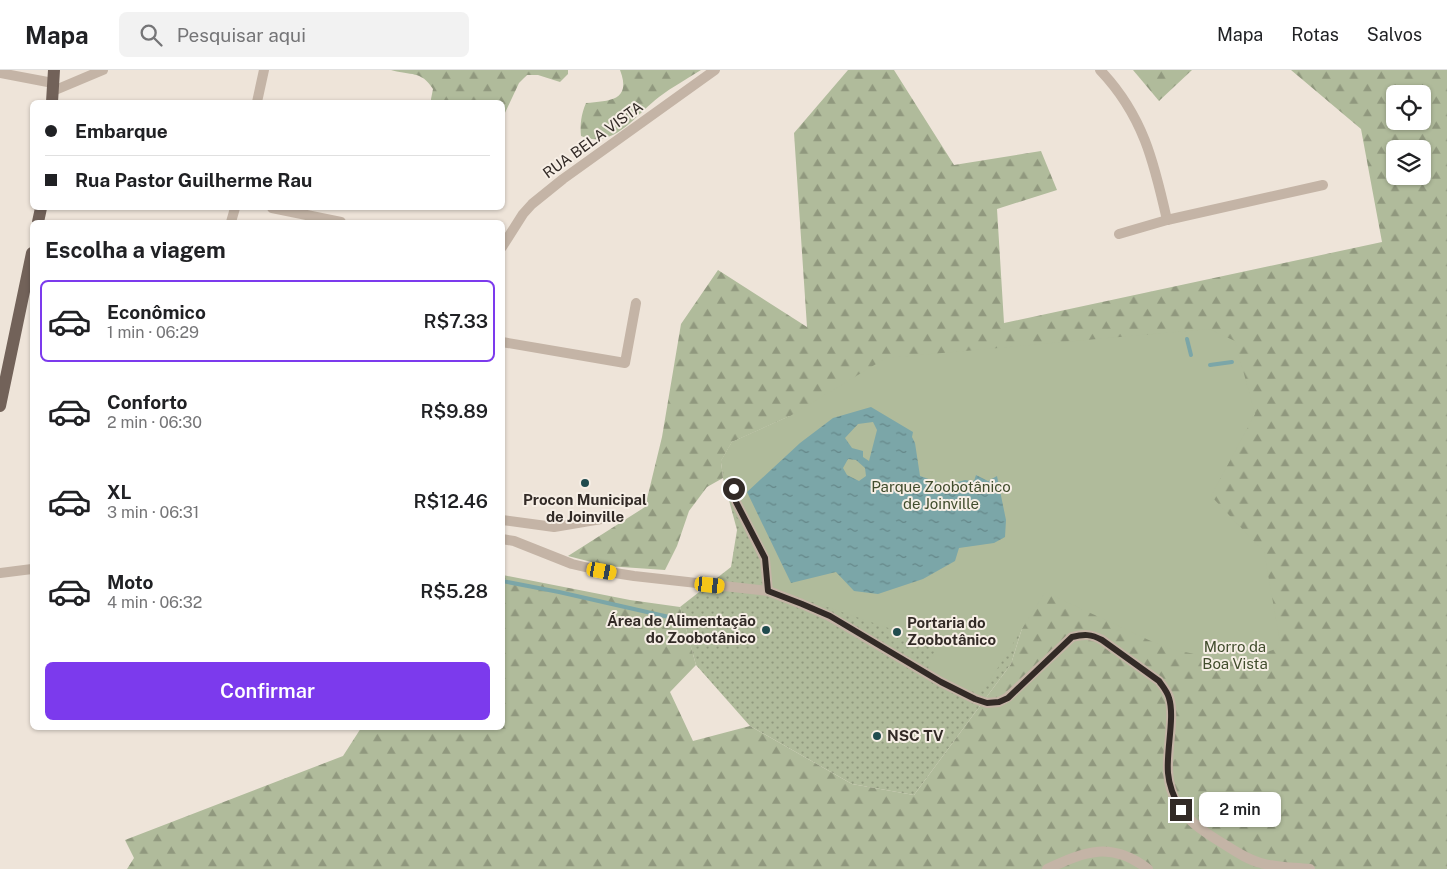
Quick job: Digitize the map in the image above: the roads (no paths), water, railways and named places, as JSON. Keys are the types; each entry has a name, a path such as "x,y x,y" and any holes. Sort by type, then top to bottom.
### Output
{"main road":[{"path":"52,92 54,70"},
{"path":"0,406 30,263"}],"street":[{"path":"0,73 52,92 103,70"},
{"path":"257,100 264,70"},
{"name":"RUA BELA VISTA","path":"505,243 523,214 532,204 563,179 715,70"},
{"path":"1100,70 1123,97 1134,115 1146,142 1156,173 1167,220"},
{"path":"1119,234 1167,220 1323,185"},
{"path":"282,210 331,220"},
{"path":"505,343 625,363 636,303"},
{"path":"735,481 734,495 736,502 765,558 768,591"},
{"path":"505,520 554,527 614,517"},
{"path":"505,540 572,564 602,571 768,591 830,616 941,682 987,703 999,702 1008,698 1072,637 1082,634 1092,635 1102,640 1159,681 1166,690 1170,699 1171,710 1168,760 1170,783 1181,810 1190,821 1221,843 1246,857 1261,863 1310,869"},
{"path":"0,573 30,569"},
{"path":"1047,869 1074,857 1096,851 1116,852 1137,860 1148,869"}],"water":[{"path":"871,407 913,432 912,437 915,443 920,476 946,485 965,480 974,481 976,475 988,481 997,476 1006,520 1005,537 994,543 959,548 955,561 923,579 878,594 854,591 836,572 791,583 747,492 800,443 833,418","holes":["873,422 877,430 869,461 863,457 863,451 852,448 845,438 858,424","848,459 856,460 865,468 866,476 859,481 847,475 843,468"]}],"waterway":[{"path":"1187,339 1191,355"},
{"path":"1210,365 1232,362"},
{"path":"505,582 669,617"}],"place":[{"name":"Procon Municipal de Joinville","path":"585,483"},
{"name":"Área de Alimentação do Zoobotânico","path":"766,630"},
{"name":"Portaria do Zoobotânico","path":"897,632"},
{"name":"NSC TV","path":"877,736"}],"park label":[{"name":"Parque Zoobotânico de Joinville","path":"941,496"},
{"name":"Morro da Boa Vista","path":"1235,656"}]}
